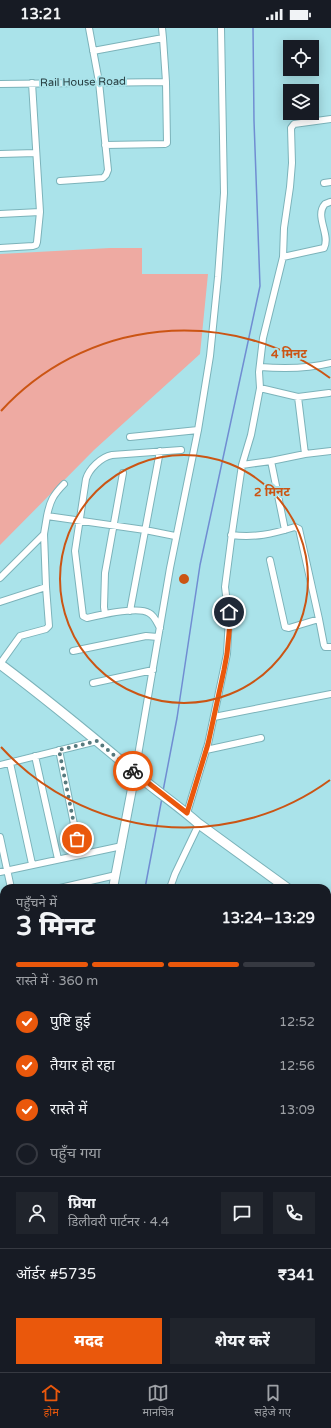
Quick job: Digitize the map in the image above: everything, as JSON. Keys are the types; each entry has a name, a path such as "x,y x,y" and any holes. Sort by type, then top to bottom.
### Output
{"main road":[{"path":"0,664 56,707 138,776 199,824 282,884"}],"street":[{"path":"60,181 102,178 106,175 108,170 99,82 89,28"},
{"path":"105,145 168,143 162,28"},
{"path":"114,884 138,776 158,637 175,536 198,430 211,348 224,193 220,28"},
{"path":"93,51 163,38"},
{"name":"Rail House Road","path":"0,84 166,82"},
{"path":"0,248 33,246 36,244 38,239 40,212 32,83"},
{"path":"184,811 206,750 227,654 230,617 225,587 231,535 242,465 251,435 260,388 260,367 263,338 283,257 284,228 290,187 291,128 294,124 331,119"},
{"path":"0,154 36,153"},
{"path":"324,184 331,182"},
{"path":"283,257 324,248 326,242 322,210 325,204 330,202"},
{"path":"0,214 40,212"},
{"path":"260,367 285,369 306,368 331,363"},
{"path":"260,388 298,397 329,392"},
{"path":"298,397 305,454"},
{"path":"130,437 198,430"},
{"path":"160,628 155,618 149,612 130,611 87,618 82,614 75,551 87,474 89,471 104,458 112,455 181,450"},
{"path":"130,611 160,451"},
{"path":"242,465 331,451"},
{"path":"271,461 286,530"},
{"path":"105,614 104,573 123,473"},
{"path":"0,664 20,636 48,628 44,534 47,516 53,496 64,484"},
{"path":"47,516 145,530 175,536"},
{"path":"231,535 245,537 258,536 295,527 297,528 300,532 324,645 331,647"},
{"path":"0,578 44,534"},
{"path":"270,560 285,627 289,628 319,619"},
{"path":"0,602 46,587"},
{"path":"73,651 146,636 158,637"},
{"path":"93,683 153,670"},
{"path":"214,717 331,694"},
{"path":"206,750 261,738"},
{"path":"0,765 97,741"},
{"path":"59,750 80,854"},
{"path":"35,756 58,859"},
{"path":"10,763 32,864"},
{"path":"171,884 174,874 199,824"},
{"path":"0,837 10,884"},
{"path":"0,872 122,846"},
{"path":"77,884 116,875"}],"shaded area":[{"path":"110,248 142,248 142,274 208,274 200,354 94,450 0,545 0,254"}],"waterway":[{"path":"163,791 177,718 200,565 260,286 254,121 253,28"},
{"path":"146,884 162,798"}],"way so far":[{"path":"77,839 59,750 97,741 133,771"}],"route":[{"path":"133,771 187,813 208,744 224,670 230,623 229,612"}]}
